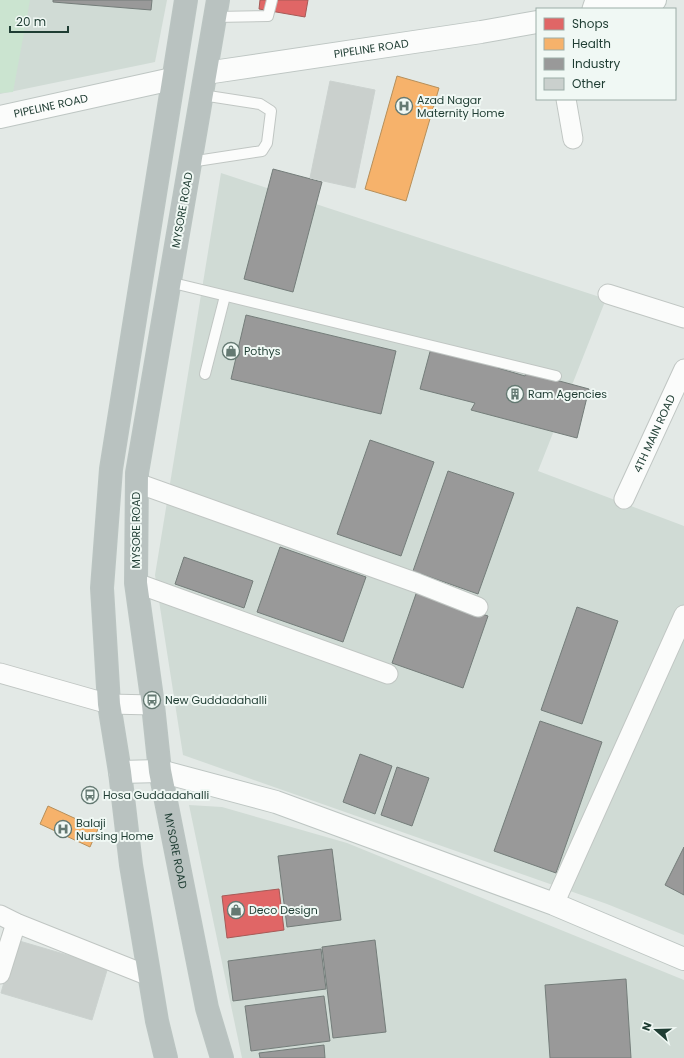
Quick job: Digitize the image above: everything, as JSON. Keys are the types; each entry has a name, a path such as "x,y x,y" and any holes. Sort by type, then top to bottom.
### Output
{"highway":[{"path":"166,1058 157,1021 131,865 120,772 109,704 102,588 111,469 172,79 186,0"},
{"name":"MYSORE ROAD","path":"216,8 137,472 136,583 153,705 160,771 207,1008 222,1058"}],"street":[{"path":"611,8 655,0"},
{"name":"PIPELINE ROAD","path":"206,73 481,32 536,22"},
{"name":"PIPELINE ROAD","path":"0,117 172,79"},
{"path":"566,100 573,139"},
{"path":"608,294 684,318"},
{"name":"4TH MAIN ROAD","path":"624,498 684,369"},
{"path":"137,484 478,607"},
{"path":"136,583 388,674"},
{"path":"554,904 684,615"},
{"path":"0,673 109,704 153,705"},
{"path":"120,772 160,771 276,802 554,904 684,959"},
{"path":"0,974 8,919 149,976"}],"lane":[{"path":"216,8 268,16 272,0"},
{"path":"190,162 262,151 267,143 271,111 260,104 202,95"},
{"path":"169,282 556,376"},
{"path":"205,374 225,296"}],"shaded area":[{"path":"0,0 167,0 155,62 0,94"},
{"path":"221,173 606,299 538,471 684,526 684,935 607,904 183,755 155,575"},
{"path":"189,805 222,807 347,843 684,980 684,1058 242,1058"}],"green space":[{"path":"0,0 30,0 13,92 0,93"}],"building: Shops":[{"path":"260,0 308,0 305,17 259,9"},
{"path":"279,889 284,930 227,938 222,896"}],"building: Health":[{"path":"397,76 439,88 406,201 365,189"},
{"path":"48,806 98,829 90,847 40,824"}],"building: Industry":[{"path":"53,0 152,0 151,10 53,2"},
{"path":"273,169 322,182 293,292 244,279"},
{"path":"246,315 396,351 381,414 231,379"},
{"name":"Ram Agencies","path":"431,348 499,364 498,368 525,376 526,372 589,389 577,438 471,410 475,403 420,389"},
{"path":"370,440 434,462 401,556 337,534"},
{"path":"448,471 514,493 478,594 413,571"},
{"path":"280,547 366,577 343,642 257,612"},
{"path":"184,557 253,581 244,608 175,584"},
{"path":"417,591 488,616 463,688 392,663"},
{"path":"577,607 618,621 582,724 541,710"},
{"path":"540,721 602,742 556,873 494,851"},
{"path":"360,754 392,766 375,814 343,802"},
{"path":"397,767 429,778 412,826 381,815"},
{"path":"684,847 684,895 665,885"},
{"path":"332,849 341,920 287,927 278,856"},
{"path":"375,940 386,1032 333,1038 322,947"},
{"path":"321,949 326,989 233,1001 228,961"},
{"path":"626,979 631,1058 550,1058 545,985"},
{"path":"324,996 330,1041 251,1051 245,1006"},
{"path":"324,1045 325,1058 260,1058 259,1053"}],"building: Other":[{"path":"330,81 375,90 355,188 310,178"},
{"path":"16,940 108,967 92,1020 1,993"}],"place":[{"name":"Azad Nagar Maternity Home","path":"404,106"},
{"name":"Pothys","path":"231,351"},
{"name":"Ram Agencies","path":"515,394"},
{"name":"New Guddadahalli","path":"152,700"},
{"name":"Hosa Guddadahalli","path":"90,795"},
{"name":"Balaji Nursing Home","path":"63,829"},
{"name":"Deco Design","path":"236,910"}]}
